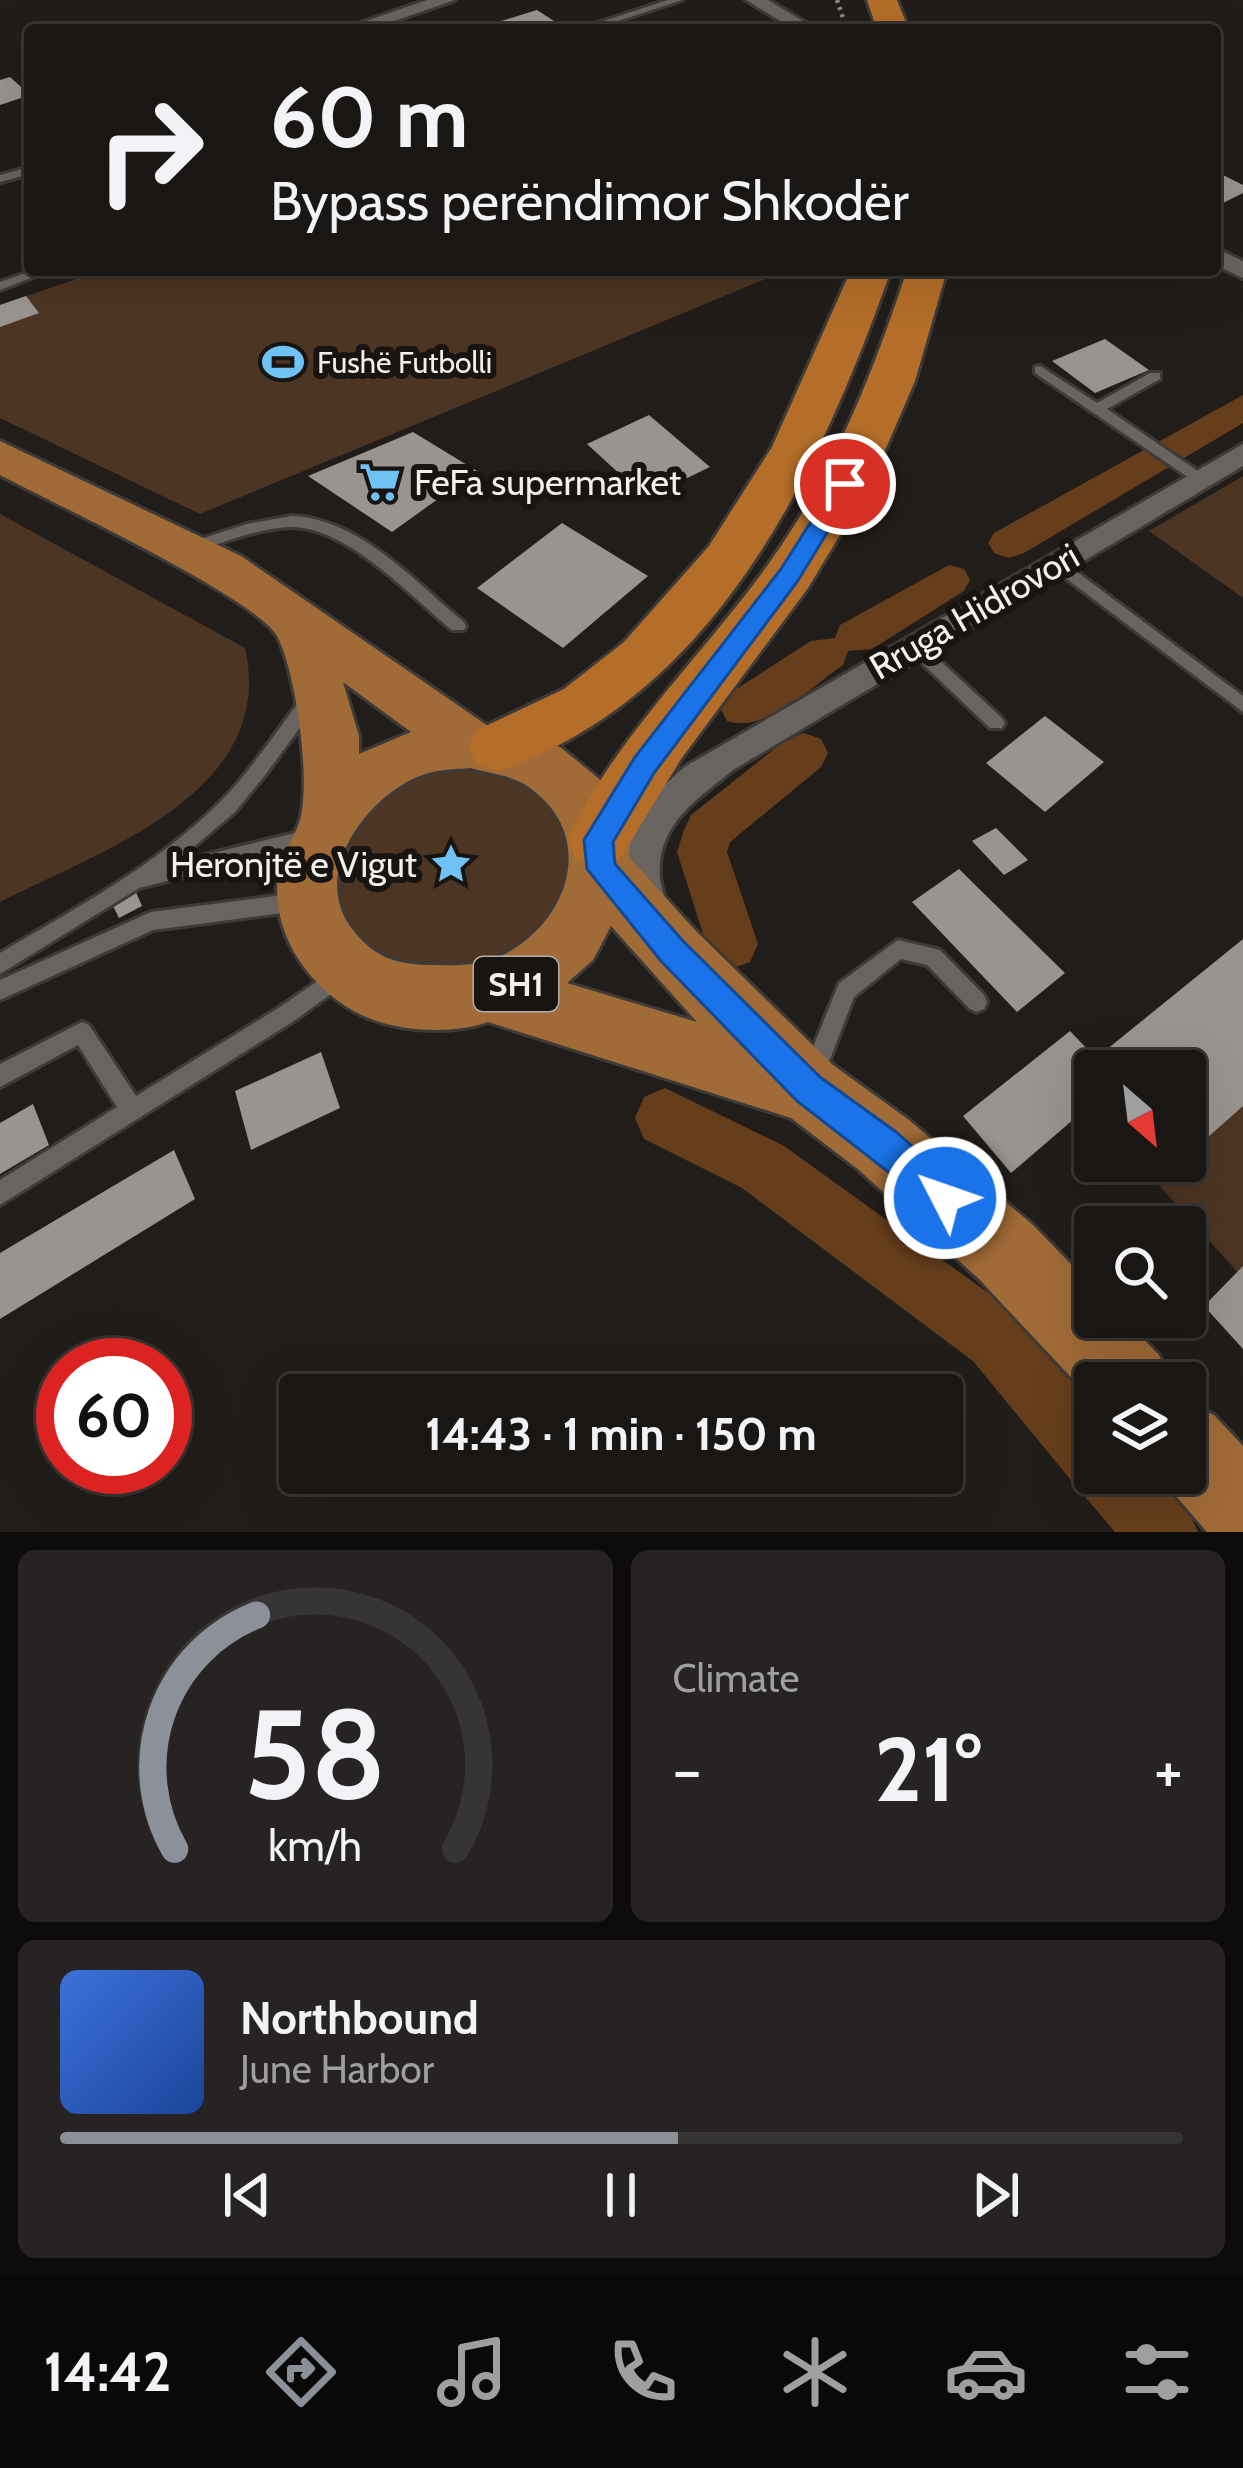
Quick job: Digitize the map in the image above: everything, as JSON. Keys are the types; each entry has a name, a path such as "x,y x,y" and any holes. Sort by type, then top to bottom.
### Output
{"highway":[{"path":"484,746 594,699 649,654 735,547 788,463 835,370 869,276"},
{"path":"600,851 660,742 777,592 845,484 893,381 925,276"}],"main road":[{"name":"SH1","path":"0,456 190,548 484,746 546,765 565,780 593,820 600,851 592,907 571,943 538,973 497,994 443,1003 390,995 346,971"},
{"path":"299,623 331,736 325,824"},
{"path":"346,971 314,926 308,900 310,856 325,824 358,785 392,763 430,749 484,746"},
{"name":"SH1","path":"600,851 656,932 808,1089 884,1144 1006,1252 1111,1362"},
{"name":"SH1","path":"497,994 808,1089"},
{"path":"1206,1468 1243,1509"}],"street":[{"path":"368,24 446,0"},
{"path":"755,0 799,24"},
{"name":"Rruga Hidrovori","path":"600,851 661,793 1240,459"},
{"name":"Rruga Hidrovori","path":"656,932 636,862 662,810 706,771"}],"lane":[{"path":"599,24 677,0"},
{"path":"0,286 29,276"},
{"path":"1040,370 1200,478"},
{"path":"1096,410 1155,376"},
{"path":"190,548 265,523 311,522 337,532 458,626"},
{"path":"1057,563 1242,706"},
{"path":"914,646 996,723"},
{"path":"0,964 135,881 251,780 320,688"},
{"path":"135,881 325,824"},
{"path":"0,990 151,921 308,900"},
{"path":"808,1089 846,991 898,949 933,957 977,1002"},
{"path":"0,1193 287,1014 346,971"},
{"path":"0,1076 82,1032 132,1111"}],"shaded area":[{"name":"Fushë Futbolli","path":"85,276 773,276 200,514 0,418 0,305"},
{"path":"1243,476 1243,598 1149,531"},
{"path":"0,514 245,648 248,698 235,741 209,778 173,810 86,861 0,902"},
{"path":"467,765 505,772 538,790 562,818 574,853 553,927 485,977 368,962 328,905 338,838 347,822 375,796 412,778"},
{"path":"1243,1094 1243,1278 1206,1237 1206,1206 1178,1206 1156,1182 1206,1182 1206,1111"}],"building":[{"path":"537,10 557,23 501,24 498,22"},
{"path":"10,77 24,90 24,97 0,105 0,80"},
{"path":"1221,174 1243,185 1243,193 1221,204"},
{"path":"26,296 39,313 0,327 0,305"},
{"path":"1105,339 1149,370 1095,393 1052,361"},
{"path":"649,415 710,467 646,498 587,444"},
{"path":"413,432 477,471 392,532 308,476"},
{"path":"562,523 648,576 563,648 477,588"},
{"path":"1045,716 1104,762 1045,812 986,763"},
{"path":"996,828 1028,860 1004,875 972,841"},
{"path":"959,869 1065,973 1017,1012 912,902"},
{"path":"135,890 142,906 119,918 111,902"},
{"path":"1243,939 1243,1106 1206,1139 1206,1050 1106,1050"},
{"path":"1070,1031 1088,1050 1074,1050 1074,1119 1011,1173 963,1116"},
{"path":"321,1052 340,1108 251,1150 235,1091"},
{"path":"33,1104 49,1145 0,1174 0,1123"},
{"path":"174,1150 195,1199 0,1319 0,1253"},
{"path":"1243,1266 1243,1349 1206,1308"}],"waterway":[{"path":"1173,448 1243,407"},
{"path":"1009,543 1154,461"},
{"path":"856,637 949,580"},
{"path":"743,708 827,653"},
{"path":"731,944 702,852 709,830 804,753"},
{"path":"665,1118 763,1167 996,1338 1074,1429"},
{"path":"1129,1494 1162,1532"}],"place":[{"name":"Fushë Futbolli","path":"283,362"},
{"name":"FeFa supermarket","path":"380,482"},
{"name":"Heronjtë e Vigut","path":"451,864"}],"route":[{"path":"845,484 789,575 645,765 598,840 601,869 672,951 808,1089 884,1144 945,1198"}]}
